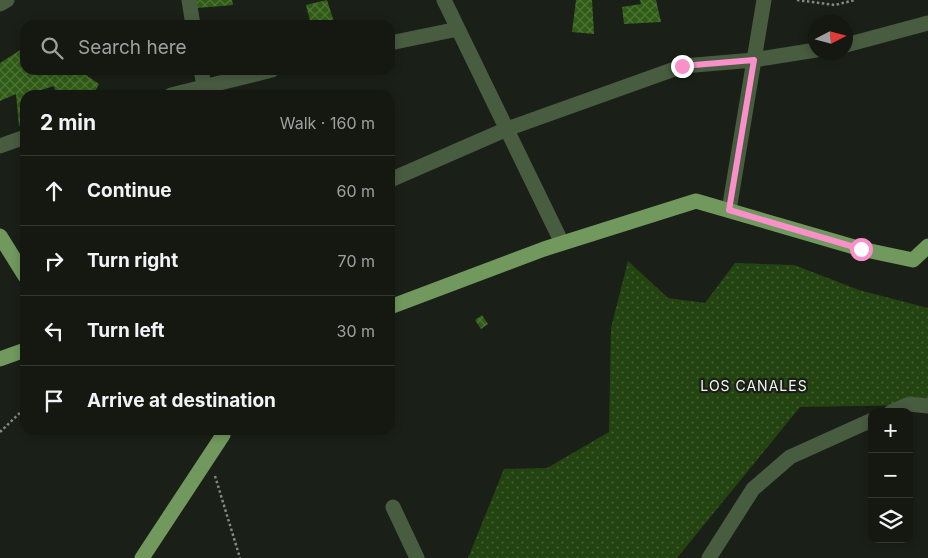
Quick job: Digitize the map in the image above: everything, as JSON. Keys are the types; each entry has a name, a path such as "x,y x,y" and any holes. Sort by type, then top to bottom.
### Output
{"main road":[{"path":"395,305 562,243 696,201 861,249 912,260 928,246"},
{"path":"0,236 20,268"},
{"path":"0,359 20,352"},
{"path":"142,558 223,435"}],"street":[{"path":"0,4 7,0"},
{"path":"189,0 192,20"},
{"path":"444,0 562,243"},
{"path":"729,210 764,0"},
{"path":"853,43 928,23"},
{"path":"395,42 458,29"},
{"path":"395,178 507,129 682,66 754,60 808,51"},
{"path":"202,75 205,90"},
{"path":"208,90 256,75"},
{"path":"0,146 20,139"},
{"path":"900,408 909,404 928,406"},
{"path":"709,558 753,488 790,457 868,422"},
{"path":"393,507 417,558"}],"path":[{"path":"797,0 835,5 855,0"},
{"path":"0,432 20,413"},
{"path":"209,457 240,558"}],"green space":[{"path":"628,261 668,298 705,303 735,263 794,265 859,290 928,308 928,403 918,405 800,407 677,558 468,558 504,469 547,468 609,432 611,328"}],"building":[{"path":"196,0 232,0 233,5 197,8"},
{"path":"327,0 333,20 310,20 306,5"},
{"path":"576,0 592,0 594,34 572,32"},
{"path":"640,0 656,0 661,22 624,24 622,7 641,4"},
{"path":"20,50 20,75 86,75 99,84 96,90 55,90 54,86 41,90 20,90 19,126 16,94 0,101 0,63"},
{"path":"482,315 488,324 481,329 475,320"}],"district":[{"name":"LOS CANALES","path":"754,385"}],"route":[{"path":"682,66 754,60 729,210 861,249"}]}
